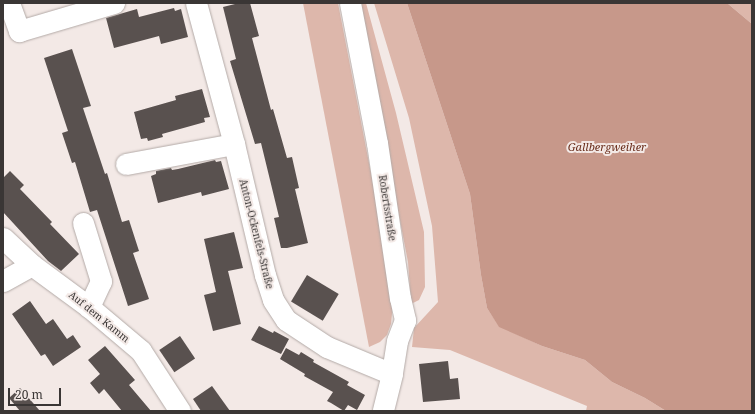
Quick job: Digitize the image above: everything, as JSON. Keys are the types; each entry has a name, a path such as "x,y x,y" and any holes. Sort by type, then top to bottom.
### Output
{"street":[{"path":"9,3 19,31 114,3"},
{"name":"Anton-Ockenfels-Straße","path":"196,3 234,144 265,275 273,300 286,320 327,346 392,374"},
{"name":"Robertsstraße","path":"350,3 377,143 400,298 405,320 397,341 392,374 383,411"},
{"path":"126,164 234,144"},
{"path":"82,224 102,281 89,307"},
{"name":"Auf dem Kamm","path":"3,238 32,265 89,307 141,351 180,411"},
{"path":"3,281 32,265"}],"shaded area":[{"path":"303,3 338,3 394,292 391,324 387,335 380,342 369,347"},
{"path":"358,3 366,3 396,113 424,232 425,287 419,300 411,304 408,262"},
{"path":"374,3 407,3 470,194 487,308 499,326 542,346 585,360 612,382 645,398 666,411 586,411 587,406 450,350 412,347 414,328 438,302 432,226 409,118"},
{"path":"727,3 752,3 752,24 733,8"}],"water":[{"name":"Gallbergweiher","path":"407,3 727,3 752,24 752,411 666,411 645,398 612,382 585,360 542,346 499,327 487,308 470,194"}],"building":[{"path":"239,3 250,3 259,36 252,38 271,110 273,109 287,158 292,157 299,188 295,189 308,243 281,248 274,218 279,217 261,143 255,144 230,61 236,59 223,7"},
{"path":"174,8 175,11 181,9 188,37 161,44 159,36 114,48 106,18 137,9 139,17"},
{"path":"72,49 91,106 83,108 105,174 107,173 122,222 129,220 139,251 133,253 149,299 128,306 97,210 90,212 75,162 72,163 62,133 68,131 44,58"},
{"path":"202,89 210,117 204,118 205,122 162,134 163,137 148,141 147,138 141,139 134,112 176,100 175,96"},
{"path":"215,160 216,162 221,161 229,189 202,196 201,192 158,203 151,176 156,174 156,171 171,168 172,170 178,169"},
{"path":"10,171 24,185 20,189 52,222 50,224 79,254 61,271 48,261 3,212 3,178"},
{"path":"234,232 243,268 228,271 241,324 213,331 204,295 216,292 204,239"},
{"path":"307,275 339,294 323,321 291,302"},
{"path":"30,301 46,324 53,319 67,339 73,335 81,347 53,366 45,354 41,356 12,314"},
{"path":"259,326 273,333 274,331 289,339 281,354 251,340"},
{"path":"180,336 195,358 174,372 159,350"},
{"path":"105,346 135,380 129,385 151,411 122,411 104,389 99,394 90,383 100,374 88,360"},
{"path":"286,348 299,355 301,352 314,360 313,362 349,382 347,385 365,395 357,410 348,405 344,411 327,401 333,392 304,376 305,374 280,359"},
{"path":"448,361 450,379 458,378 460,399 423,402 419,364"},
{"path":"212,386 230,411 201,411 193,399"},
{"path":"20,388 40,411 20,411 9,398"}]}
